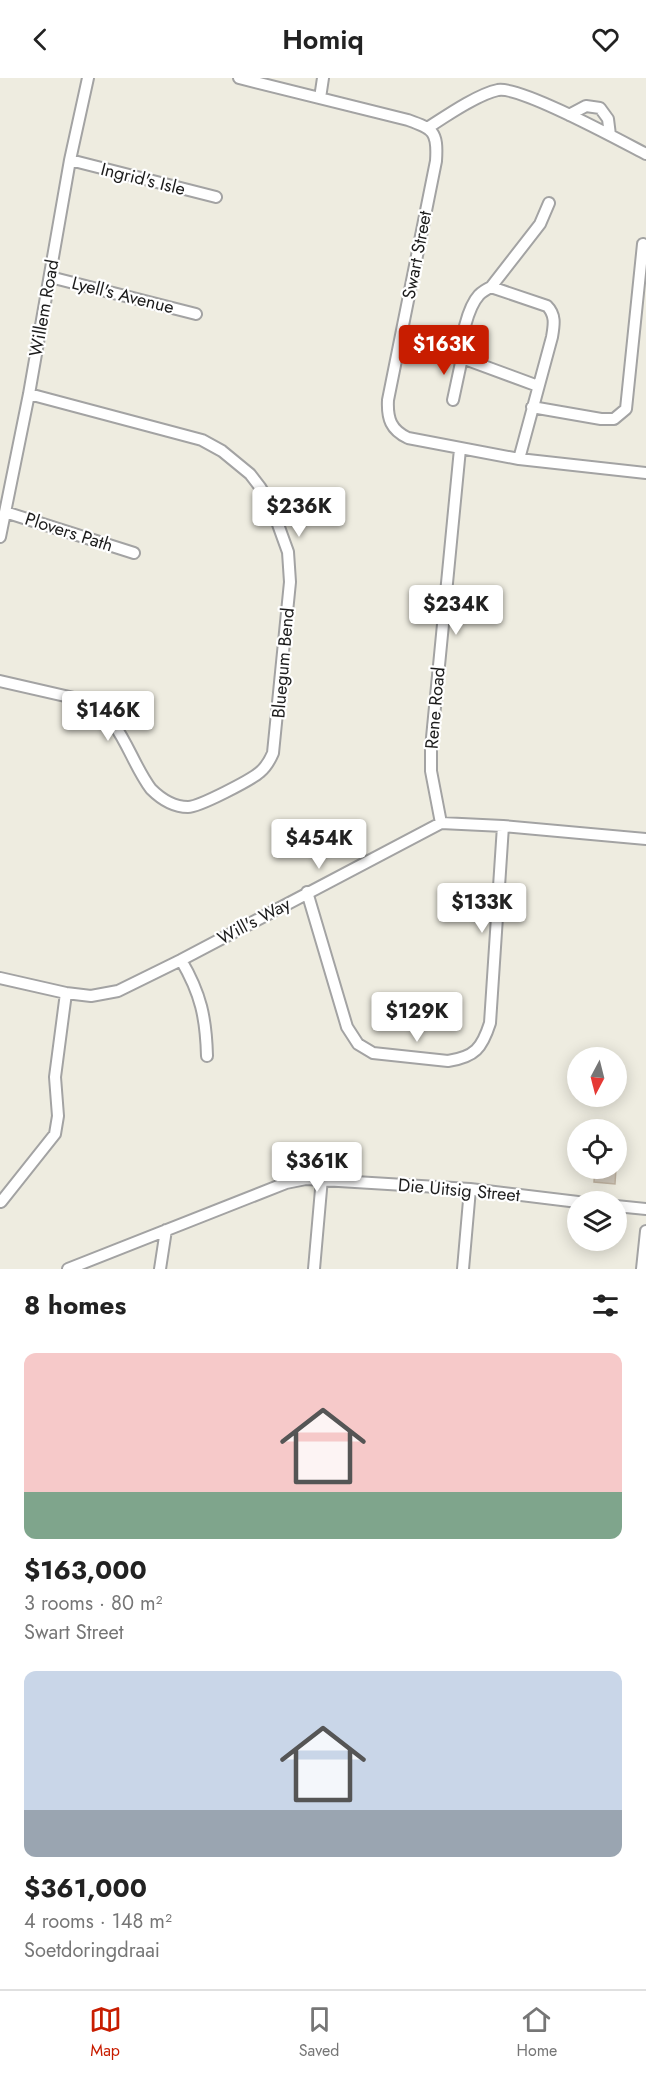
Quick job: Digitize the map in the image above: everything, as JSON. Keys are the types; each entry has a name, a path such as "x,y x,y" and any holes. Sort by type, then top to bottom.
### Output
{"street":[{"name":"Willem Road","path":"0,537 70,160 88,78"},
{"path":"239,78 429,127 465,105 500,90 509,90 569,115 646,154"},
{"path":"320,98 322,78"},
{"path":"569,115 585,106 600,108 606,116 610,135"},
{"name":"Swart Street","path":"429,127 435,138 436,161 387,406 390,421 397,433 408,438 519,459 646,473"},
{"name":"Ingrid's Isle","path":"70,160 216,197"},
{"path":"453,400 462,358 461,345 473,304 481,293 491,287 540,224 549,203"},
{"path":"532,407 601,420 614,419 626,409 643,244"},
{"name":"Lyell's Avenue","path":"50,277 196,314"},
{"path":"491,287 547,306 552,312 554,326 552,337 519,459"},
{"path":"462,358 538,386"},
{"name":"Bluegum Bend","path":"0,681 87,701 100,708 111,719 151,789 158,796 173,804 194,806 249,780 261,772 273,753 290,567 282,532 271,505 260,487 250,474 222,451 202,440 28,394"},
{"name":"Rene Road","path":"441,823 431,771 431,748 460,449"},
{"name":"Plovers Path","path":"5,512 134,553"},
{"path":"441,823 503,826 646,839"},
{"name":"Will's Way","path":"0,978 66,993 91,996 118,991 441,823"},
{"path":"308,892 347,1027 358,1044 373,1053 448,1061 469,1056 484,1043 490,1023 503,826"},
{"path":"181,960 192,979 203,1008 207,1028 207,1056"},
{"path":"1,1202 56,1130 58,1116 56,1077 66,993"},
{"name":"Die Uitsig Street","path":"68,1269 286,1184 306,1179 470,1189 567,1201"},
{"path":"314,1269 322,1179"},
{"path":"463,1269 470,1189"},
{"path":"627,1207 646,1209"},
{"path":"160,1269 166,1230"},
{"path":"642,1269 646,1231"}],"building":[{"path":"594,1179 615,1179 615,1184 594,1182"}]}
